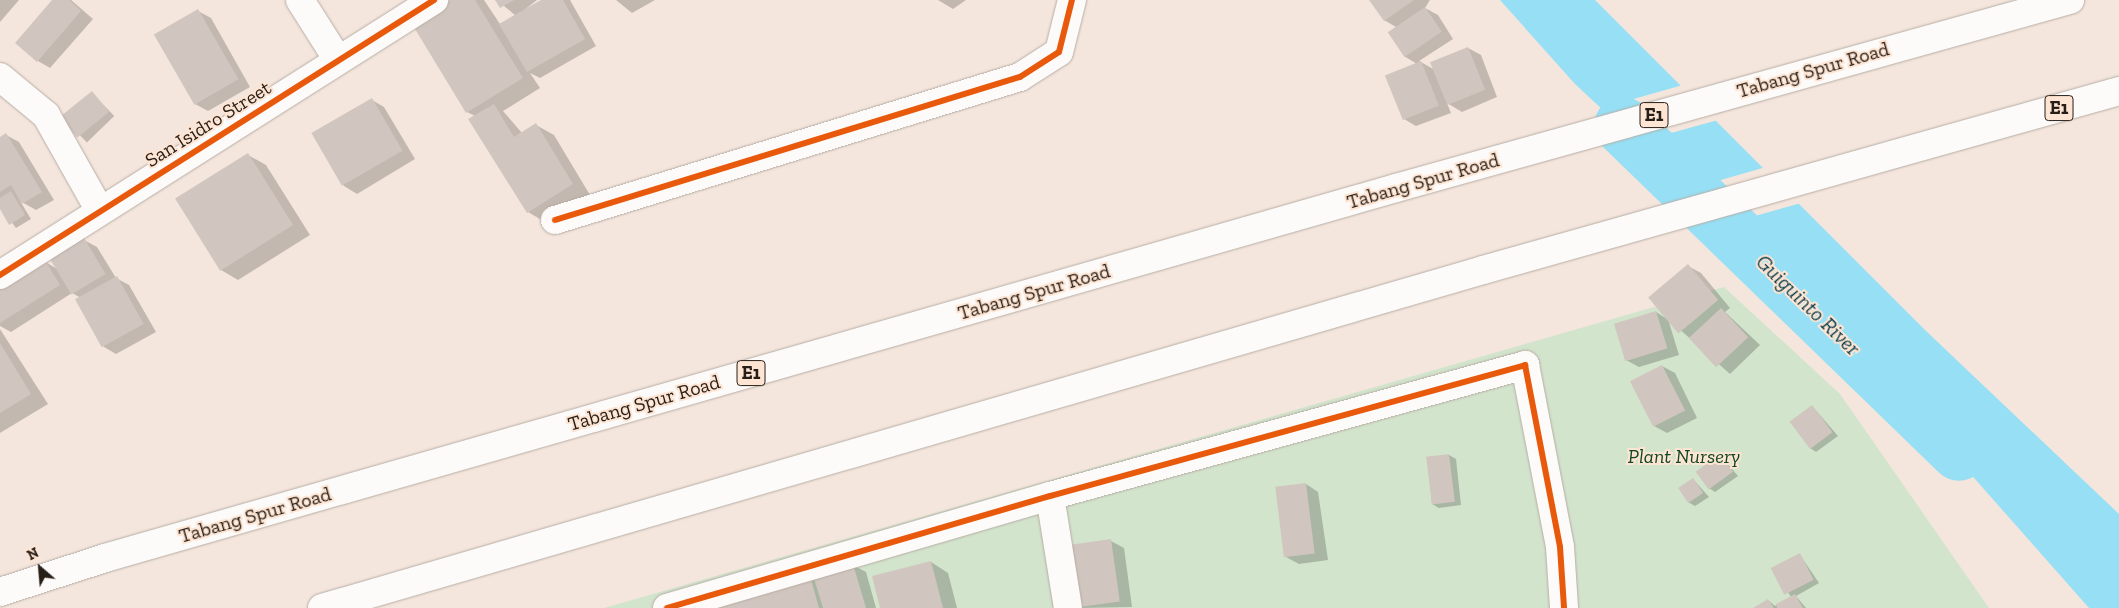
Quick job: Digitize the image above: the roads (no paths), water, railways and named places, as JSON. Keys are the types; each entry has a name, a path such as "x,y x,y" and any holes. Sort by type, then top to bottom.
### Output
{"main road":[{"path":"300,0 338,60"},
{"name":"San Isidro Street","path":"0,275 434,0"},
{"path":"555,220 1020,77 1060,52 1072,0"},
{"name":"Tabang Spur Road","path":"0,592 106,558 1396,188 1912,42 2070,0"},
{"path":"0,77 46,115 100,211"},
{"name":"E1","path":"322,608 1483,270 2119,91"},
{"path":"668,608 1050,496 1525,365 1560,547 1564,608"},
{"path":"1050,496 1068,608"}],"water":[{"path":"1500,0 1595,0 1925,330 2119,514 2119,608 2089,608 1861,350 1575,84"}],"waterway":[{"name":"Guiguinto River","path":"1623,126 1959,452"}],"park label":[{"name":"Plant Nursery","path":"1684,456"}]}
